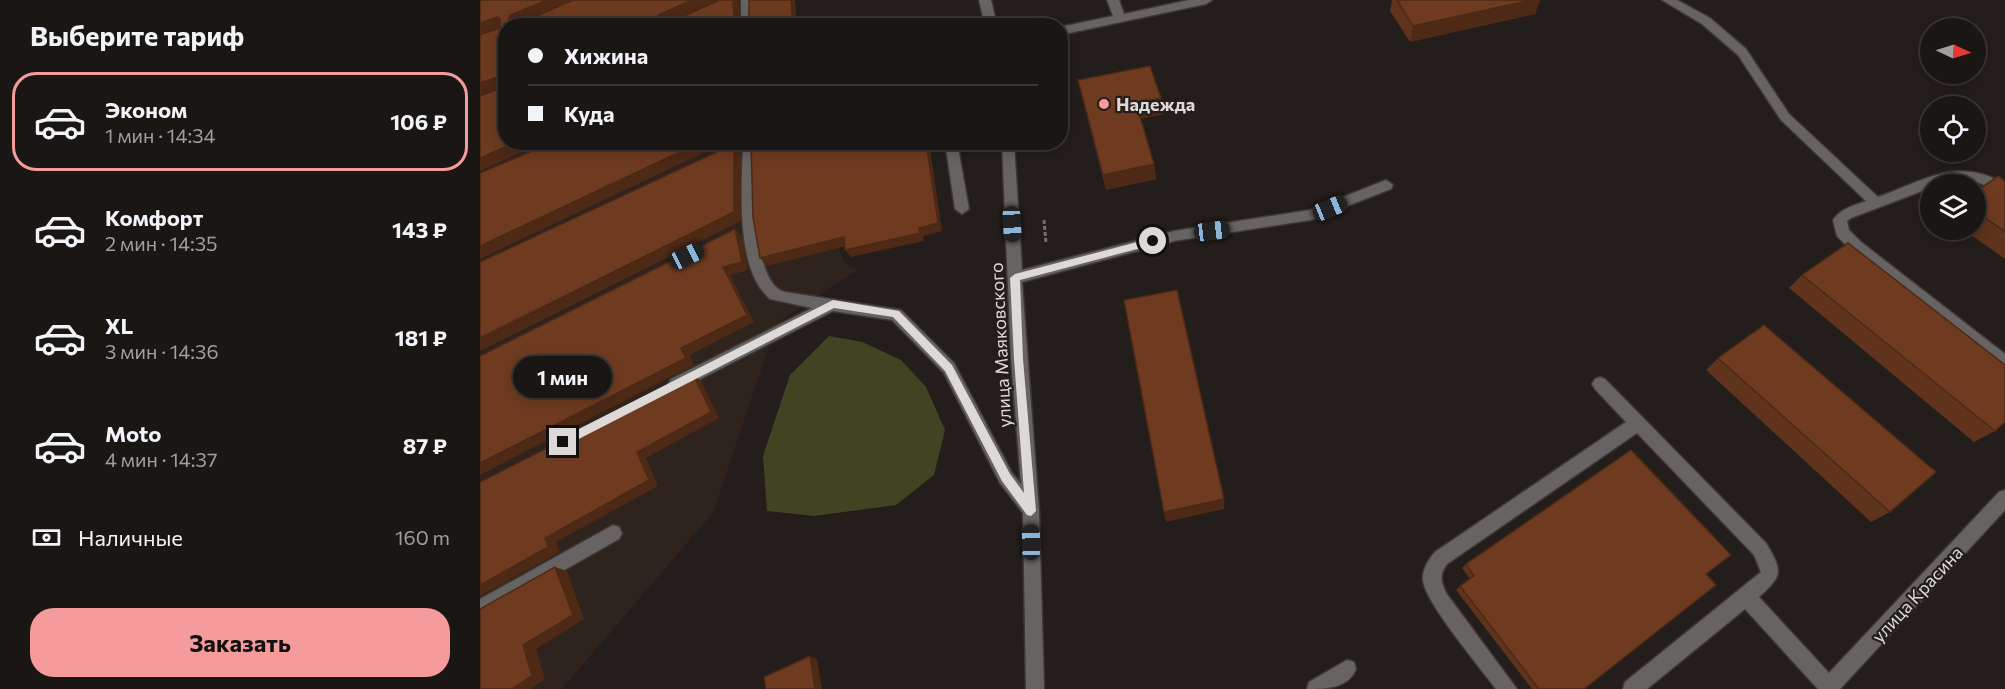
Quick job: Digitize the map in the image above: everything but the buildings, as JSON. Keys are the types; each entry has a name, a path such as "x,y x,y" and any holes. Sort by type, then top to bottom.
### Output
{"street":[{"path":"747,0 747,18"},
{"path":"985,0 989,18"},
{"path":"1113,0 1120,18"},
{"path":"1068,29 1206,0"},
{"path":"1668,0 1706,21 1742,52 1785,117 1876,203"},
{"path":"742,150 745,228 763,280 773,294 785,298 896,314 949,368 1006,478 1031,511"},
{"path":"952,150 962,209"},
{"name":"улица Маяковского","path":"1008,150 1018,359 1031,511 1035,689"},
{"path":"2005,191 1978,176 1966,173 1953,175 1846,214 1840,220 1842,232 1856,246 2005,363"},
{"path":"1015,278 1174,236 1311,215 1386,185"},
{"path":"667,389 833,304"},
{"path":"1600,384 1760,549 1768,563 1770,575 1632,689"},
{"path":"1508,689 1440,599 1432,581 1434,567 1441,558 1638,423"},
{"name":"улица Красина","path":"1828,688 2005,498"},
{"path":"480,609 613,533"},
{"path":"1746,597 1828,688"},
{"path":"1316,689 1347,669"}],"shaded area":[{"path":"480,0 795,0 796,18 498,18 498,150 818,150 842,260 857,270 777,323 713,513 562,689 480,689"}],"green space":[{"path":"829,336 862,342 901,360 926,387 945,430 934,475 896,505 814,516 767,511 763,456 790,375"}],"place":[{"name":"Надежда","path":"1104,104"}],"route":[{"path":"563,442 833,304 896,314 949,368 980,432 1006,478 1031,511 1018,359 1015,278 1153,241"}]}
